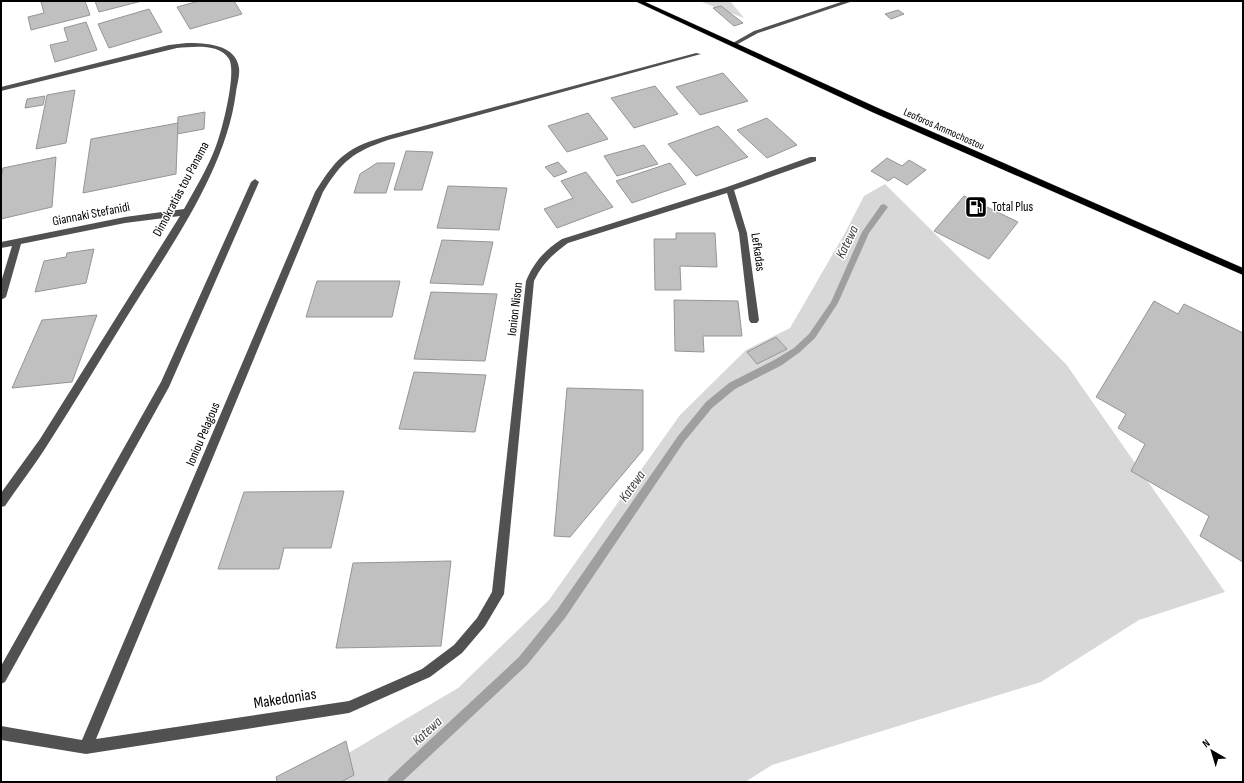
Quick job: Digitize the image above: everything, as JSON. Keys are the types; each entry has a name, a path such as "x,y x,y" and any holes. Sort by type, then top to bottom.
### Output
{"main road":[{"name":"Leoforos Ammochostou","path":"638,1 875,110 1243,272"}],"street":[{"path":"734,44 756,32 850,1"},
{"name":"Dimokratias tou Panama","path":"1,89 169,48 191,45 209,46 220,49 231,57 236,68 231,105 220,146 187,212 44,442 1,502"},
{"name":"Ioniou Pelagous","path":"86,747 319,192 331,173 343,159 365,146 400,134 698,54"},
{"name":"Ionion Nison","path":"502,559 530,282 536,267 551,251 565,241 730,190 813,159"},
{"path":"1,678 165,384 255,182"},
{"name":"Lefkadas","path":"730,190 743,233 754,320"},
{"name":"Giannaki Stefanidi","path":"1,245 126,220 187,212"},
{"path":"1,297 17,242"},
{"name":"Makedonias","path":"1,733 86,747 348,707 426,673 458,649 481,622 498,594 502,559"}],"shaded area":[{"path":"699,1 730,1 744,18"},
{"path":"885,184 1066,364 1225,592 1139,620 1041,682 772,765 745,782 288,782 335,761 458,688 549,600 680,415 746,350 790,328 845,233 864,196"}],"building":[{"path":"85,1 90,15 31,30 28,17 44,13 41,2"},
{"path":"95,1 142,1 99,12"},
{"path":"199,1 234,1 242,14 190,29 177,7"},
{"path":"721,6 743,23 734,26 713,8"},
{"path":"149,9 162,32 109,48 98,24"},
{"path":"898,10 904,14 891,19 885,14"},
{"path":"86,22 97,50 55,62 50,45 68,41 64,28"},
{"path":"723,73 748,101 700,115 676,87"},
{"path":"655,86 678,114 634,128 611,98"},
{"path":"75,90 66,143 36,149 47,95"},
{"path":"45,96 43,105 25,108 27,99"},
{"path":"205,112 204,129 177,134 178,117"},
{"path":"588,113 608,139 567,152 548,126"},
{"path":"767,118 797,145 767,158 737,130"},
{"path":"178,123 176,174 83,193 91,139"},
{"path":"718,126 748,157 696,176 668,144"},
{"path":"644,145 658,164 617,176 604,156"},
{"path":"406,151 433,152 422,190 394,190"},
{"path":"56,157 52,207 1,219 1,178 3,168"},
{"path":"887,158 902,166 909,160 926,170 907,185 894,177 888,181 871,171"},
{"path":"558,162 567,172 554,177 545,167"},
{"path":"377,163 395,163 386,193 354,193 360,174"},
{"path":"670,163 686,184 632,203 616,181"},
{"path":"586,172 613,207 557,228 544,209 573,198 561,181"},
{"path":"448,186 507,188 499,230 437,228"},
{"path":"964,196 1018,222 989,259 934,231"},
{"path":"676,233 715,233 717,267 680,266 681,290 655,290 654,239 676,239"},
{"path":"442,240 493,242 483,285 430,283"},
{"path":"94,249 86,283 35,292 44,261 66,257 67,253"},
{"path":"317,281 400,281 392,317 306,317"},
{"path":"431,292 497,294 485,361 414,359"},
{"path":"674,300 738,301 742,336 703,336 704,352 675,351"},
{"path":"1154,301 1178,314 1184,304 1243,333 1243,562 1200,536 1209,516 1131,471 1145,444 1118,428 1126,414 1096,397"},
{"path":"97,315 72,382 12,388 42,320"},
{"path":"776,337 787,349 757,364 747,352"},
{"path":"414,372 486,375 475,432 399,429"},
{"path":"567,388 643,390 643,450 570,537 554,536"},
{"path":"344,491 331,548 284,548 279,569 218,569 244,492"},
{"path":"451,561 441,646 336,648 353,563"},
{"path":"346,741 354,775 341,782 277,782 276,777"}],"waterway":[{"name":"Katewa","path":"393,782 523,661 561,614 681,439 709,405 732,386 779,362 797,350 812,336 834,303 866,232 884,207"}],"place":[{"name":"Total Plus","path":"976,207"}]}
